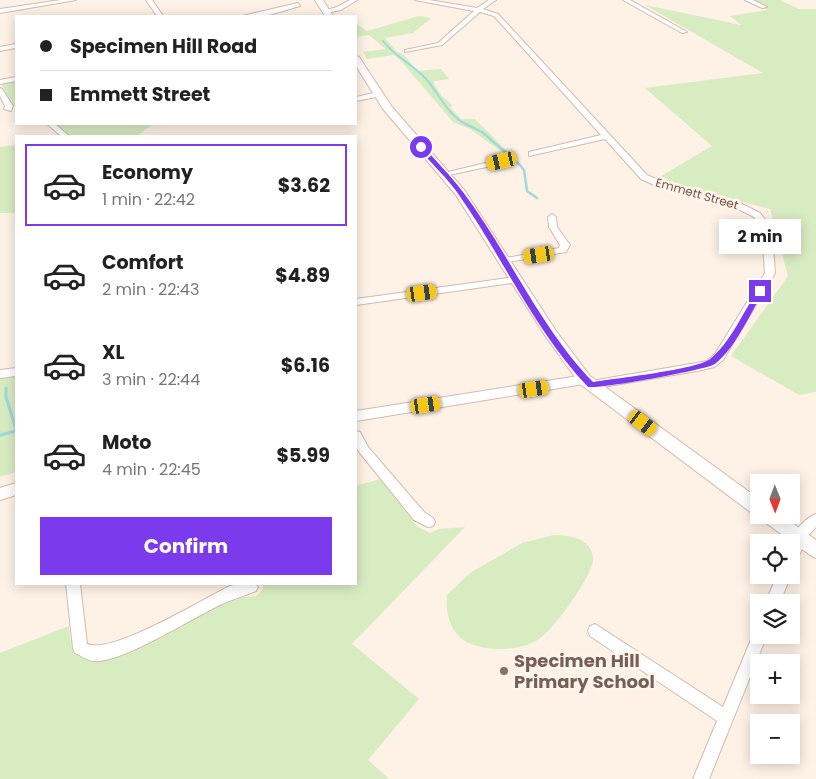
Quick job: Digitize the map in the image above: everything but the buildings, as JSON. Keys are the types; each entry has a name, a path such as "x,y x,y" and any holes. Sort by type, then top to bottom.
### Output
{"main road":[{"path":"319,0 327,14"},
{"path":"357,61 392,114 468,204 551,334 588,382 750,501"},
{"path":"781,524 794,534"},
{"path":"800,538 816,550"}],"street":[{"path":"0,11 73,0"},
{"path":"150,0 159,15"},
{"path":"327,14 354,0"},
{"name":"Emmett Street","path":"418,0 493,13 500,18 637,171 653,182 737,205 757,215 763,222 767,232 770,273 724,350 710,364 669,372 588,382"},
{"path":"407,51 440,44 493,0"},
{"path":"626,0 684,32"},
{"path":"748,0 764,7"},
{"path":"270,15 298,5"},
{"path":"0,49 15,46"},
{"path":"0,82 15,79"},
{"path":"0,90 12,109 0,116"},
{"path":"357,99 378,94"},
{"path":"52,125 64,135"},
{"path":"532,154 606,136"},
{"path":"444,174 502,161"},
{"path":"505,261 563,250 565,245 552,227 552,217"},
{"path":"357,302 516,280"},
{"path":"0,374 15,372"},
{"path":"357,416 588,382"},
{"path":"357,437 364,450 419,516 428,522"},
{"path":"0,494 15,489"},
{"path":"800,538 816,519"},
{"path":"73,585 78,642 83,652 94,655 108,652 176,622 231,591 251,587"},
{"path":"595,631 726,718"},
{"path":"701,779 756,644"}],"green space":[{"path":"744,0 780,0 799,9 816,9 816,392 799,395 731,356 788,276 770,209 656,179 712,146 645,88 763,73 645,5 741,25 730,16 767,10"},
{"path":"419,16 431,18 413,33 385,38 397,52 403,54 417,71 441,69 449,79 434,81 434,84 441,95 453,106 450,107 461,119 475,119 507,151 502,152 470,129 453,122 394,55 367,59 363,52 386,49 369,35 357,37 357,25 367,31"},
{"path":"15,80 15,106 12,105 2,86 3,83"},
{"path":"52,125 152,125 138,135 67,135"},
{"path":"15,145 15,213 0,213 0,147"},
{"path":"15,375 15,472 0,477 0,377"},
{"path":"380,479 418,527 430,533 439,529 465,527 352,644 419,699 368,760 389,779 0,779 0,653 69,626 73,649 79,656 92,660 224,600 257,595 260,593 263,585 357,585 357,486"},
{"path":"554,535 580,539 588,545 593,560 578,592 551,628 536,641 520,647 503,649 477,646 458,635 448,616 447,595 470,573 522,543"}],"waterway":[{"path":"383,41 393,52 427,80 450,112 469,126"},
{"path":"466,124 482,132 519,164 524,170 527,191 537,198"},
{"path":"6,388 6,397 15,426"},
{"path":"0,435 15,431"}],"place":[{"name":"Specimen Hill Primary School","path":"504,671"}],"route":[{"path":"421,147 461,193 551,334 577,371 591,385 710,364 724,350 760,291"}]}
